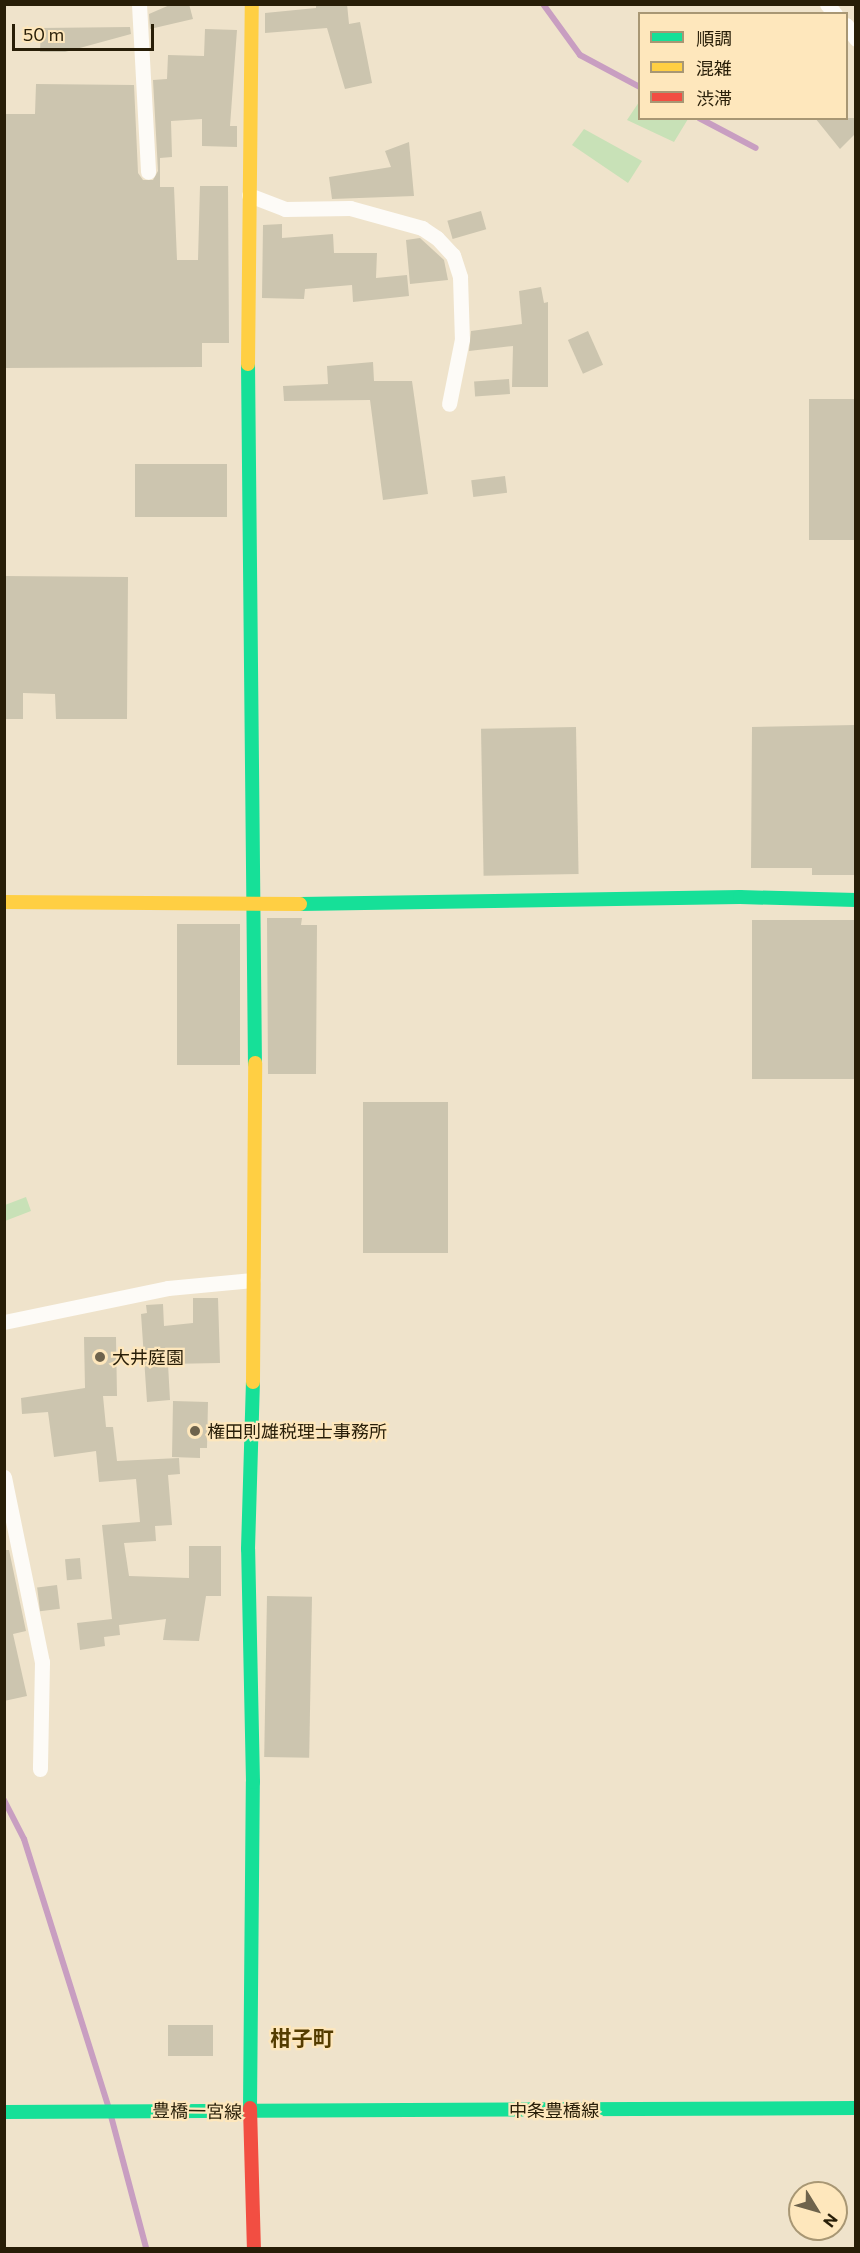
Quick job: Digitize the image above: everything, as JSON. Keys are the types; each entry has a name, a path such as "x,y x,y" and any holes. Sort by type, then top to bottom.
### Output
{"street":[{"path":"139,4 148,172"},
{"path":"252,4 249,195 253,1432 248,1549 253,1782 253,2112"},
{"path":"249,195 285,209 350,208 422,228 437,238 453,255 460,277 462,339 449,404"},
{"path":"4,902 252,905 740,897 855,900"},
{"path":"4,1322 168,1288 253,1280"},
{"path":"4,1477 42,1662 40,1769"},
{"name":"中条豊橋線","path":"253,2112 855,2108"},
{"name":"豊橋一宮線","path":"4,2112 253,2112 254,2248"}],"green space":[{"path":"638,104 638,120 687,120 674,142 627,120"},
{"path":"584,129 642,161 628,183 572,145"},
{"path":"26,1197 31,1211 5,1221 5,1205"}],"building":[{"path":"172,4 189,4 193,19 150,29 149,14"},
{"path":"316,4 347,4 349,24 360,22 372,83 345,89 327,28 265,33 265,13 316,8"},
{"path":"130,27 131,34 65,52 40,52 41,28"},
{"path":"205,29 237,30 230,126 237,126 237,147 202,146 202,119 171,121 172,157 160,158 160,187 174,187 177,260 198,260 200,186 228,186 229,343 202,343 202,367 4,368 4,114 35,114 36,84 134,85 138,173 143,180 153,180 158,171 153,80 167,79 168,55 204,56"},
{"path":"855,118 855,134 840,149 817,120"},
{"path":"409,142 414,196 332,199 329,177 391,167 385,151"},
{"path":"481,211 486,229 453,239 447,221"},
{"path":"282,224 282,238 333,234 334,253 377,253 376,278 407,275 409,296 353,302 352,285 305,289 304,299 262,298 263,225"},
{"path":"420,238 444,260 448,280 410,284 406,240"},
{"path":"541,287 544,303 548,302 548,387 512,387 513,346 469,351 471,331 522,324 519,291"},
{"path":"588,331 603,365 583,374 568,340"},
{"path":"373,362 374,381 412,381 428,494 383,500 370,400 284,401 283,386 328,384 327,366"},
{"path":"509,379 510,394 475,396 474,381"},
{"path":"809,399 855,399 855,540 809,540"},
{"path":"135,464 227,464 227,517 135,517"},
{"path":"505,476 507,493 473,497 471,480"},
{"path":"4,576 128,577 127,719 56,719 55,694 23,693 23,719 4,719"},
{"path":"855,725 855,875 812,875 812,868 751,868 752,727"},
{"path":"576,727 579,874 484,876 481,729"},
{"path":"267,918 302,918 301,925 317,925 316,1074 268,1074"},
{"path":"752,920 855,920 855,1079 752,1079"},
{"path":"177,924 240,924 240,1065 177,1065"},
{"path":"363,1102 448,1102 448,1253 363,1253"},
{"path":"193,1298 218,1298 220,1363 168,1364 170,1400 147,1402 141,1314 147,1313 146,1305 163,1304 164,1326 193,1323"},
{"path":"84,1337 116,1337 117,1396 103,1396 106,1427 113,1427 117,1461 179,1458 180,1474 168,1475 172,1525 155,1526 156,1541 124,1543 129,1576 189,1578 189,1546 221,1546 221,1596 206,1596 199,1641 163,1640 166,1619 119,1625 120,1635 104,1637 105,1646 80,1650 77,1623 112,1619 102,1525 140,1522 136,1479 99,1482 96,1451 54,1457 48,1412 22,1414 21,1398 85,1388"},
{"name":"権田則雄税理士事務所","path":"173,1401 208,1402 207,1448 200,1448 200,1458 172,1457"},
{"path":"4,1550 9,1550 26,1631 13,1634 27,1696 4,1701"},
{"path":"80,1558 82,1579 67,1580 65,1559"},
{"path":"57,1585 60,1609 40,1611 37,1587"},
{"path":"267,1596 312,1597 309,1758 264,1757"},
{"path":"168,2025 213,2025 213,2056 168,2056"}],"waterway":[{"path":"543,4 580,55 638,86"},
{"path":"703,120 756,148"},
{"path":"4,1800 24,1839 108,2106"},
{"path":"111,2116 146,2248"}],"traffic: fast":[{"path":"248,364 255,1063"},
{"path":"300,904 740,897 856,900"},
{"path":"250,2108 253,1782 248,1549 253,1382"},
{"path":"4,2112 856,2108"}],"traffic: slow":[{"path":"248,364 252,4"},
{"path":"4,902 300,904"},
{"path":"253,1382 255,1063"}],"traffic: jam":[{"path":"250,2108 254,2248"}],"place":[{"name":"大井庭園","path":"100,1357"},
{"name":"権田則雄税理士事務所","path":"195,1431"}],"district":[{"name":"柑子町","path":"302,2038"}]}
